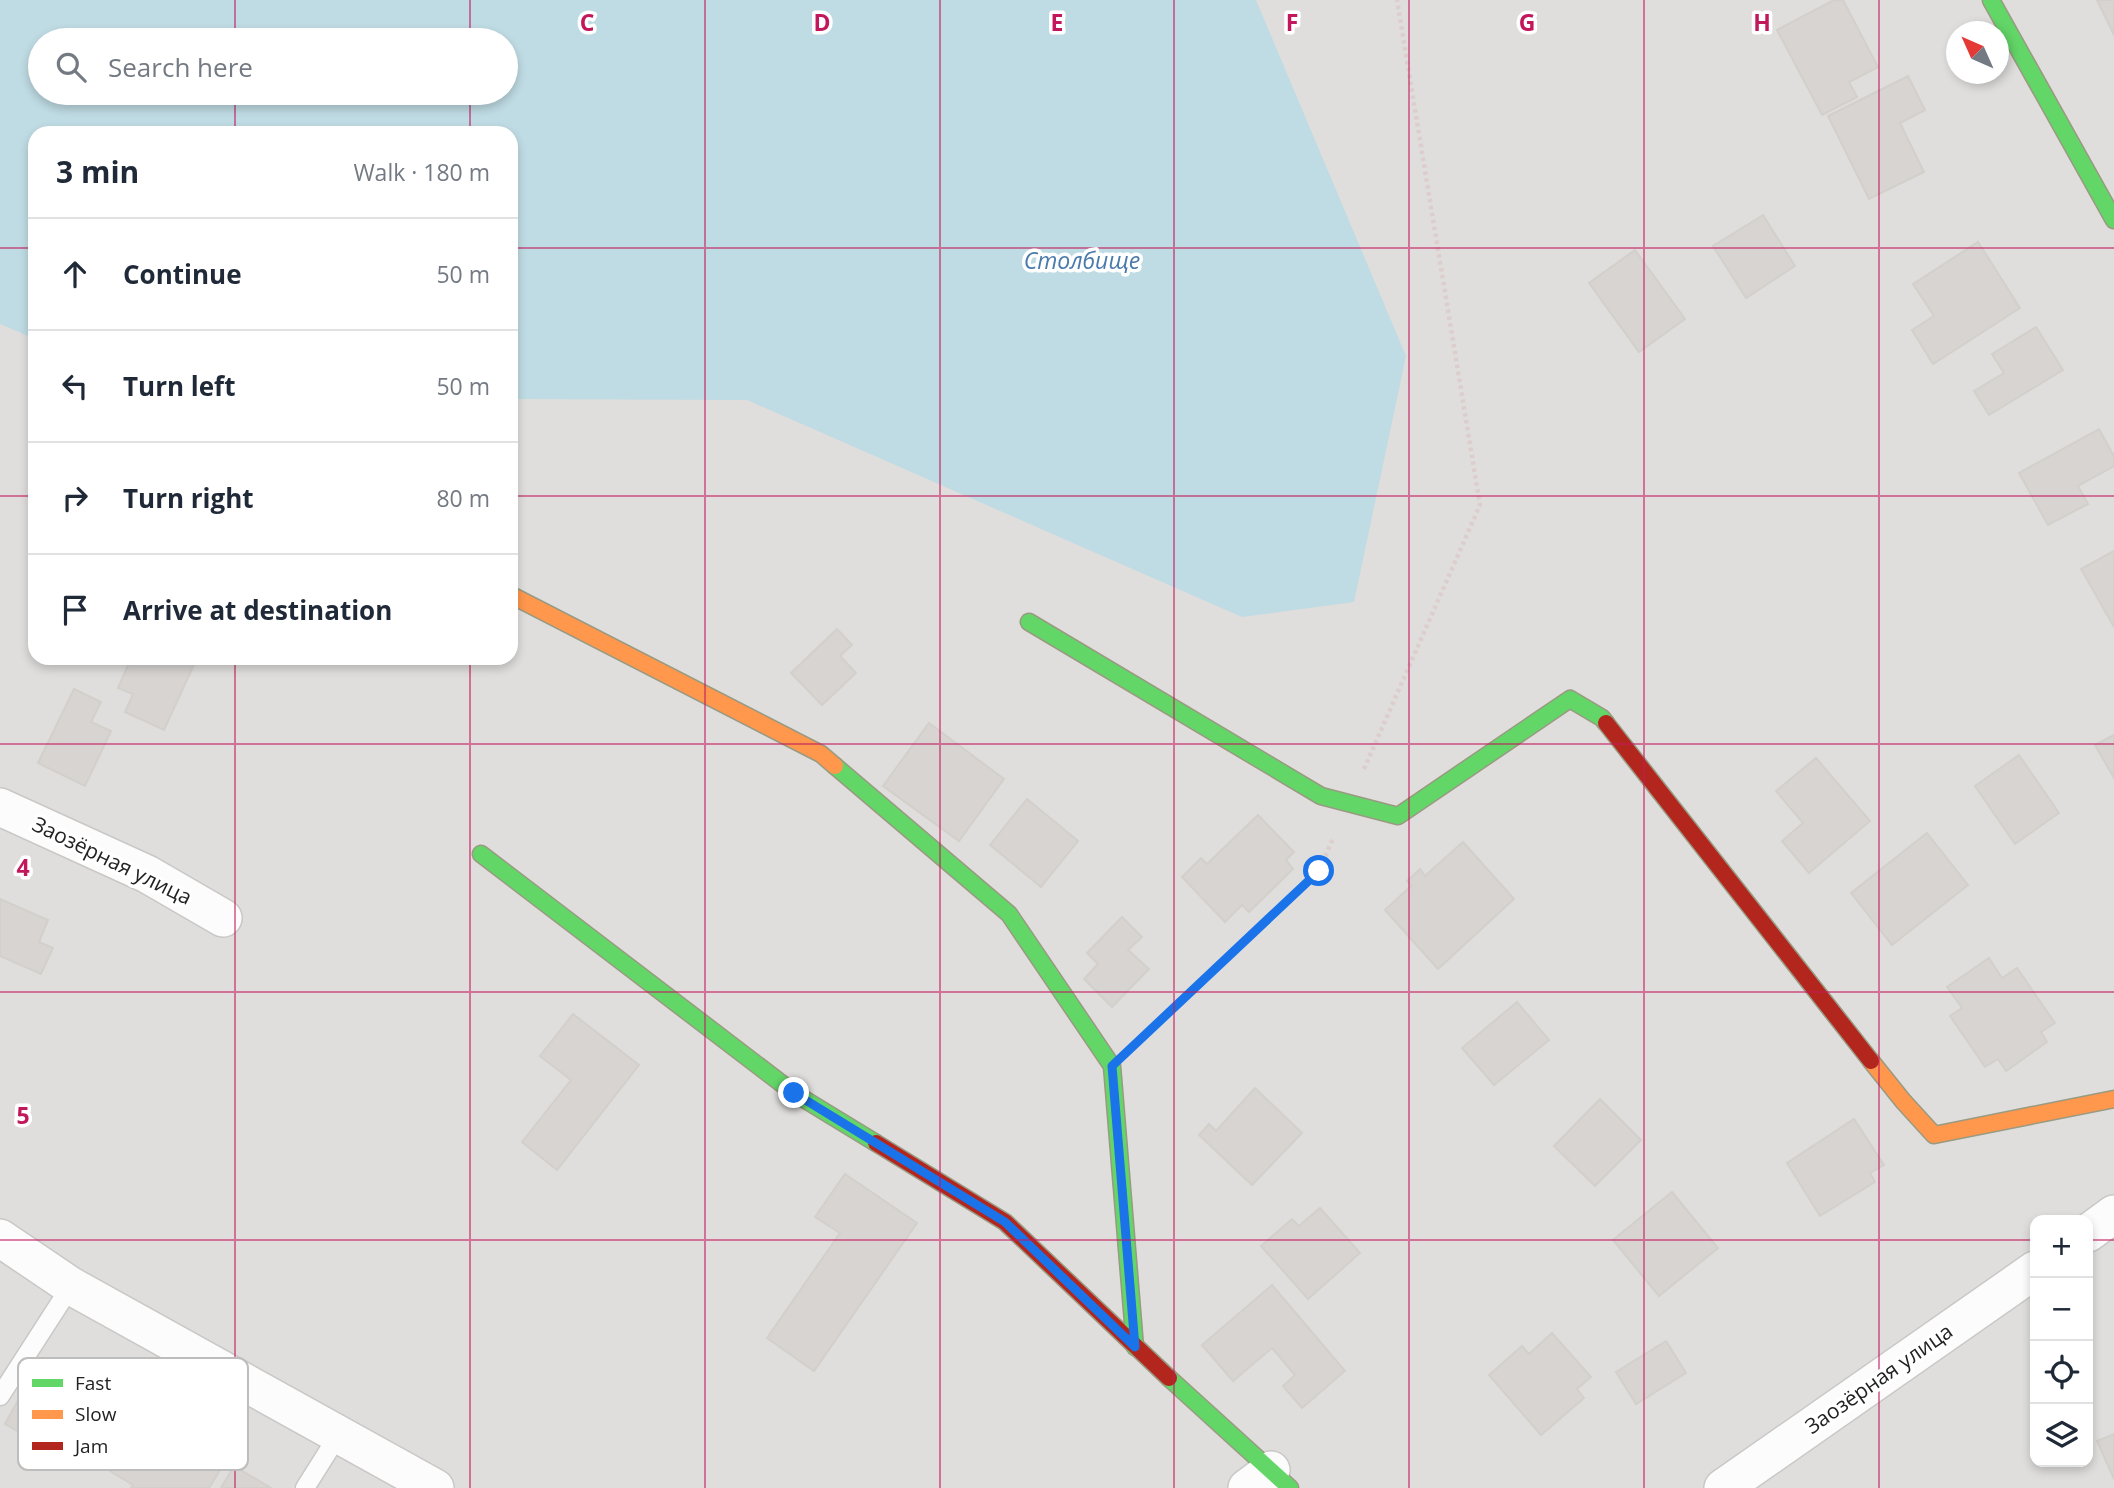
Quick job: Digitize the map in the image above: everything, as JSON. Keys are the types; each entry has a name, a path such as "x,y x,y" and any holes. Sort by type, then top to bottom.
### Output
{"street":[{"path":"1991,0 2114,220"},
{"path":"518,599 821,754 1009,914 1112,1066 1135,1347"},
{"path":"1029,622 1321,796 1398,816 1570,699 1602,718 1903,1101 1934,1135 2114,1099"},
{"name":"Заозёрная улица","path":"0,807 148,874 223,918"},
{"path":"481,854 794,1093 1005,1222 1135,1347 1269,1482"},
{"path":"2093,1229 2114,1214"},
{"path":"0,1237 71,1286 201,1358"},
{"name":"Заозёрная улица","path":"1723,1488 2030,1273"},
{"path":"248,1384 435,1488"}],"lane":[{"path":"25,1358 71,1286"},
{"path":"0,1396 18,1368"},
{"path":"305,1488 339,1434"}],"path":[{"path":"1363,770 1480,505 1397,0"},
{"path":"1112,1066 1319,871 1335,833"}],"shaded area":[{"path":"0,0 2114,0 2114,1488 0,1488"}],"water":[{"name":"Столбище","path":"0,0 1256,0 1406,356 1354,602 1242,617 747,400 518,399 518,126 28,126 28,336 0,324"}],"building":[{"path":"1834,0 1843,0 1878,67 1849,82 1857,97 1822,115 1777,30"},
{"path":"2097,0 2114,0 2114,35"},
{"path":"1908,76 1925,110 1900,123 1924,172 1869,199 1828,116"},
{"path":"1763,215 1795,266 1746,298 1713,246"},
{"path":"1978,242 2020,308 1933,364 1912,330 1934,316 1913,284"},
{"path":"1635,250 1685,319 1639,352 1589,283"},
{"path":"2036,327 2063,370 1989,415 1974,391 2004,373 1992,354"},
{"path":"2099,429 2114,456 2114,466 2078,486 2088,504 2048,525 2019,473"},
{"path":"2114,551 2114,627 2081,569"},
{"path":"837,629 852,645 840,656 856,673 822,705 791,673"},
{"path":"128,665 194,665 164,730 125,712 133,694 118,688"},
{"path":"74,689 101,702 91,722 111,731 85,786 38,763"},
{"path":"929,723 1004,779 959,841 883,786"},
{"path":"2114,735 2114,778 2095,745"},
{"path":"2019,755 2059,813 2015,844 1975,786"},
{"path":"1816,758 1870,821 1809,873 1782,841 1803,823 1776,791"},
{"path":"1027,799 1078,841 1041,887 990,845"},
{"path":"1258,815 1294,852 1286,860 1293,869 1249,912 1242,905 1225,922 1182,877 1201,858 1207,864"},
{"path":"1927,833 1968,885 1892,945 1851,893"},
{"path":"1463,842 1514,899 1438,969 1385,910 1411,886 1407,881 1420,869 1425,876"},
{"path":"0,899 48,920 39,942 53,948 41,974 0,956"},
{"path":"1122,917 1142,937 1128,950 1149,969 1112,1007 1084,979 1098,964 1087,953"},
{"path":"1989,958 2002,978 2017,968 2055,1023 2041,1032 2047,1042 2006,1071 1998,1059 1985,1067 1950,1016 1962,1008 1947,987"},
{"path":"1517,1002 1549,1040 1494,1085 1462,1048"},
{"path":"573,1014 639,1065 557,1170 522,1142 571,1080 540,1056"},
{"path":"1255,1088 1302,1133 1252,1185 1199,1135 1209,1124 1216,1131"},
{"path":"1600,1099 1641,1140 1595,1186 1554,1146"},
{"path":"1854,1119 1884,1165 1870,1173 1875,1182 1820,1216 1787,1163"},
{"path":"845,1174 917,1223 814,1371 767,1338 840,1233 815,1217"},
{"path":"1672,1192 1718,1248 1659,1296 1613,1240"},
{"path":"1320,1208 1360,1253 1308,1299 1261,1246 1292,1219 1299,1226"},
{"path":"1272,1285 1345,1371 1302,1408 1283,1386 1295,1375 1272,1348 1233,1381 1202,1345"},
{"path":"1552,1333 1591,1377 1577,1389 1584,1398 1541,1435 1489,1375 1522,1346 1529,1354"},
{"path":"1666,1341 1686,1373 1636,1404 1616,1372"},
{"path":"18,1401 18,1431 5,1424"},
{"path":"2114,1434 2114,1479 2097,1441"},
{"path":"220,1470 209,1488 131,1488 133,1485 110,1471"},
{"path":"232,1470 241,1470 271,1488 221,1488"}],"traffic: fast":[{"path":"1991,0 2114,220"},
{"path":"1029,622 1321,796 1398,816 1570,699 1606,723"},
{"path":"835,766 1009,914 1112,1066 1135,1347"},
{"path":"481,854 794,1093 876,1143"},
{"path":"1169,1378 1290,1488"}],"traffic: slow":[{"path":"518,599 821,754 835,766"},
{"path":"1871,1061 1934,1135 2114,1099"}],"traffic: jam":[{"path":"1606,723 1871,1061"},
{"path":"876,1143 1005,1222 1169,1378"}],"route":[{"path":"794,1093 1005,1222 1135,1347 1112,1066 1319,871"}]}
